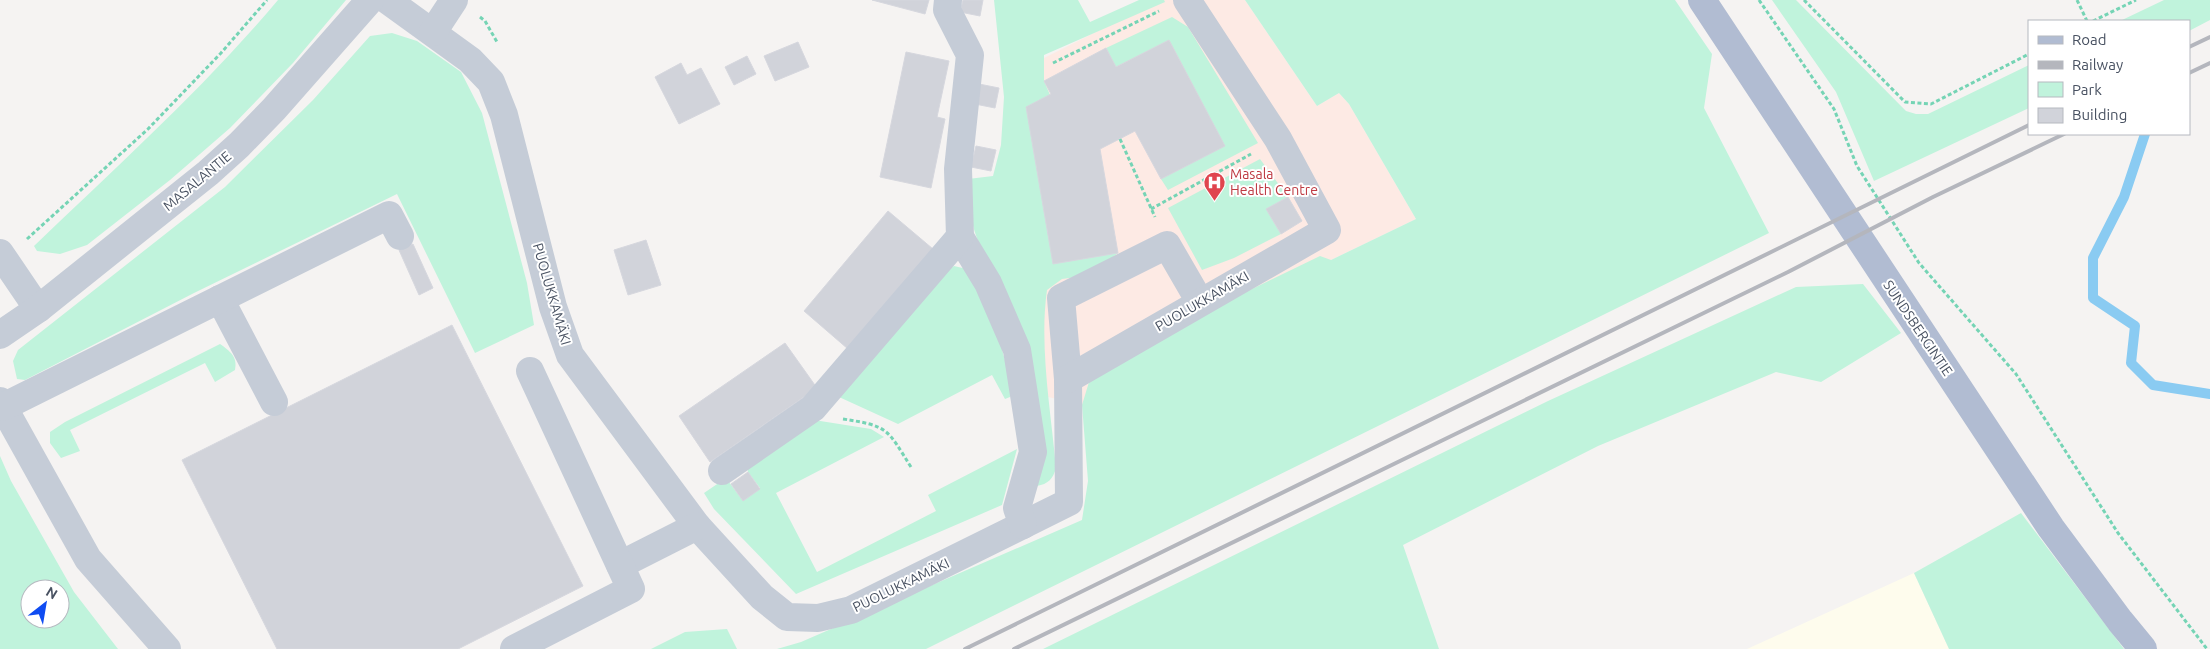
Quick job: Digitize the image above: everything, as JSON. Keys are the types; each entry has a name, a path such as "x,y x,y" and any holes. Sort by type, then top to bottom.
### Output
{"main road":[{"name":"SUNDSBERGINTIE","path":"1702,0 2051,528 2143,649"}],"street":[{"name":"MASALANTIE","path":"0,335 38,309 208,173 239,145 274,109 370,0"},
{"name":"PUOLUKKAMÄKI","path":"387,0 470,60 491,82 504,115 553,307 570,355 697,526 768,602 787,616 818,618 851,610 1069,502 1068,379 1327,230 1278,139 1176,4"},
{"path":"433,32 454,0"},
{"path":"948,0 947,10 970,55 958,169 960,238 988,283 1017,350 1033,452 1017,508 1023,525"},
{"path":"167,649 88,559 2,404 389,215 400,236"},
{"path":"722,471 813,408 960,238"},
{"path":"1068,379 1061,298 1167,245 1200,302"},
{"path":"2,257 38,309"},
{"path":"220,299 274,402"},
{"path":"514,649 631,589 530,371"},
{"path":"620,565 697,526"}],"path":[{"path":"2,257 148,129 267,0"},
{"path":"1759,0 1834,109 1857,166 1919,263 2016,374 2118,533 2207,649"},
{"path":"1804,0 1905,102 1931,104 2028,55"},
{"path":"2077,0 2087,20"},
{"path":"2095,20 2136,0"},
{"path":"1053,62 1176,4"},
{"path":"478,16 485,21 502,50"},
{"path":"1120,139 1167,245"},
{"path":"1151,209 1278,139"},
{"path":"813,408 825,417 874,423 890,434 911,467"}],"shaded area":[{"name":"Masala Health Centre","path":"1160,0 1245,0 1317,106 1339,93 1349,104 1416,219 1331,260 1105,410 1048,397 1006,77"},
{"path":"1914,573 1949,649 1747,649"}],"green space":[{"path":"278,0 346,0 293,63 230,128 170,180 87,245 60,254 37,251 34,246 190,96"},
{"path":"994,0 1078,0 1090,22 1139,0 1164,0 1165,2 1044,55 1044,81 1118,253 1104,264 1077,277 1062,279 1047,290 1044,334 1045,356 1056,468 1050,480 1037,486 986,260 974,230 969,202 968,179 993,176 1001,145 1004,97"},
{"path":"1245,0 1675,0 1712,54 1704,108 1769,233 926,649 777,649 801,642 1082,520 1088,481 1082,405 1089,382 1223,303 1320,256 1331,260 1416,219 1349,104 1339,93 1317,106"},
{"path":"1772,0 1796,0 1906,111 1916,114 1928,114 2028,65 2028,108 1874,181 1836,92"},
{"path":"2164,0 2210,0 2210,20 2190,30 2190,20 2122,20"},
{"path":"1172,17 1188,27 1258,143 1168,190 1161,179 1224,145 1169,40 1116,67 1106,48"},
{"path":"392,33 417,41 461,72 482,113 527,283 534,325 475,353 397,194 194,293 25,380 17,379 13,361 18,350 225,187 313,100 370,36"},
{"path":"1260,159 1288,197 1267,210 1281,234 1234,258 1202,270 1168,208"},
{"path":"954,266 967,269 998,334 1013,391 1010,397 1005,399 992,375 898,424 839,397 939,276"},
{"path":"1863,284 1901,333 1821,382 1776,372 1598,446 1403,545 1439,649 1043,649 1548,401 1796,287"},
{"path":"220,344 232,355 236,365 235,370 215,382 205,363 70,430 80,451 61,458 50,443 50,432 65,422"},
{"path":"814,420 871,429 884,437 776,493 817,572 936,511 928,495 1017,449 1002,505 796,594 714,509 704,493 726,478 743,501 760,488 748,472 747,465"},
{"path":"0,456 11,481 67,579 20,579 20,629 70,629 70,585 118,649 0,649"},
{"path":"2021,513 2124,649 1949,649 1914,573"},
{"path":"727,629 737,649 651,649 685,632"}],"building":[{"path":"872,0 929,0 925,14"},
{"path":"963,0 983,0 980,16 960,12"},
{"path":"1169,40 1225,146 1161,179 1135,131 1100,149 1118,253 1053,264 1026,107 1051,94 1044,81 1106,48 1116,67"},
{"path":"798,42 809,67 775,81 764,56"},
{"path":"906,52 949,61 937,117 945,119 931,188 880,177"},
{"path":"747,56 756,74 734,85 725,67"},
{"path":"681,63 687,75 701,68 720,104 679,124 655,77"},
{"path":"979,84 999,88 995,108 975,104"},
{"path":"976,146 996,150 991,171 971,167"},
{"path":"1288,197 1302,221 1281,234 1266,209"},
{"path":"888,211 933,249 848,349 804,311"},
{"path":"646,240 661,285 628,295 614,250"},
{"path":"413,244 433,288 419,295 399,250"},
{"path":"452,325 583,586 458,649 277,649 182,460"},
{"path":"785,343 817,388 710,462 679,416"},
{"path":"748,472 760,489 743,501 731,484"}],"waterway":[{"path":"2145,135 2124,197 2093,258 2093,298 2135,326 2131,363 2153,385 2210,394"}],"railway":[{"path":"2190,47 2210,37"},
{"path":"2190,73 2210,63"},
{"path":"965,649 2028,125"},
{"path":"1014,649 1788,272 1933,197 2062,135"}],"place":[{"name":"Masala Health Centre","path":"1214,201"}]}
